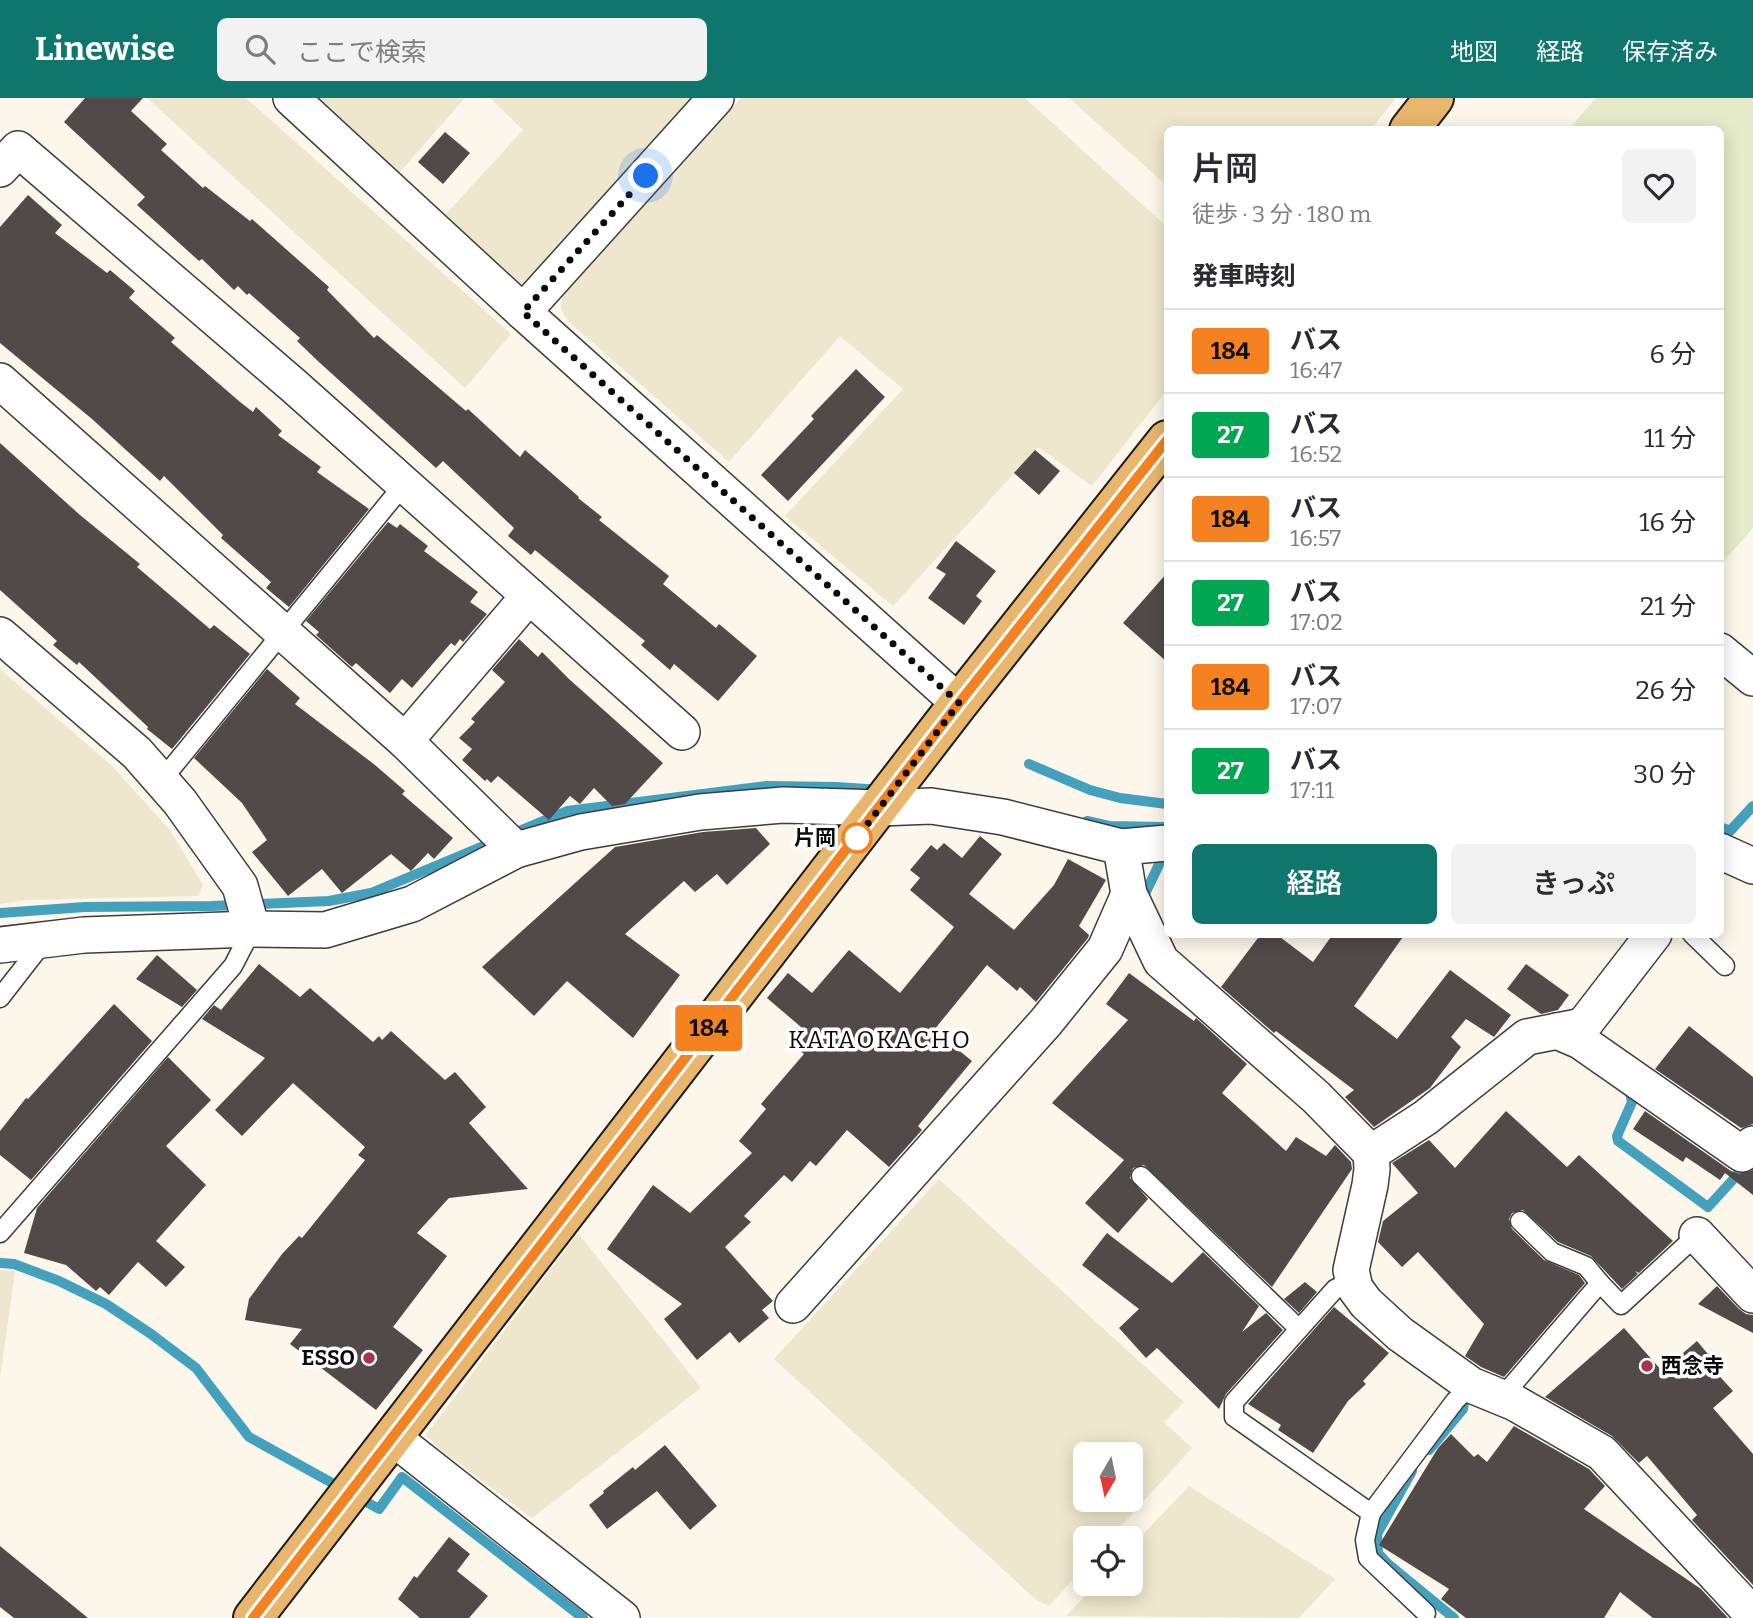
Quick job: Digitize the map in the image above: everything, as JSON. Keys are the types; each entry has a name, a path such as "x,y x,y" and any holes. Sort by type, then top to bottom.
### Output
{"main road":[{"path":"1412,126 1434,98"},
{"path":"253,1618 959,703 1163,455"}],"street":[{"path":"291,98 523,312 959,703"},
{"path":"523,312 716,98"},
{"path":"0,169 18,149 404,483 682,732"},
{"path":"0,381 405,741 516,849"},
{"path":"405,741 528,596"},
{"path":"0,635 137,753 180,802 240,886 252,929"},
{"path":"1724,654 1753,678"},
{"path":"0,946 84,935 252,929 325,930 412,904 516,849 581,832 700,812 783,805 880,808 931,806 1003,817 1121,847 1164,843"},
{"path":"1121,847 1129,894 1161,961 1316,1097 1371,1153 1370,1185 1351,1270 1355,1288 1366,1303 1400,1335 1486,1391 1601,1453 1753,1615"},
{"path":"793,1305 1046,1022 1105,949 1129,894"},
{"path":"1371,1153 1425,1118 1527,1037 1578,1027 1586,1022 1651,938"},
{"path":"1557,1031 1580,1041 1742,1154 1753,1144"},
{"path":"1697,1235 1753,1295"},
{"path":"392,1437 622,1618"}],"lane":[{"path":"161,781 404,483"},
{"path":"0,1233 233,966 252,929"},
{"path":"1696,938 1725,966"},
{"path":"0,998 45,940"},
{"path":"1141,1176 1299,1329"},
{"path":"1520,1221 1552,1252 1586,1266 1621,1305 1697,1235"},
{"path":"1353,1280 1335,1289 1234,1402 1234,1417 1371,1513"},
{"path":"1426,1613 1368,1558 1365,1540 1371,1513 1455,1401 1486,1391 1600,1283"}],"shaded area":[{"path":"147,98 246,98 511,334 465,388"},
{"path":"317,98 465,98 399,173"},
{"path":"490,98 708,98 540,282 520,283 445,215 523,130"},
{"path":"741,98 1025,98 1164,224 1164,394 1092,486 1038,447 893,606 785,516 903,389 840,336 729,462 567,320 561,309 563,293"},
{"path":"1069,98 1396,98 1373,126 1164,126 1164,183"},
{"path":"0,669 111,765 170,830 203,885 199,896 28,900 0,904"},
{"path":"939,1179 1184,1402 1164,1422 1192,1448 1143,1502 1143,1442 1073,1442 1073,1512 1134,1512 1121,1526 1073,1526 1073,1579 1049,1606 1035,1599 774,1359"},
{"path":"578,1233 701,1388 532,1518 442,1451 426,1435"},
{"path":"0,1270 15,1271 0,1379"},
{"path":"1189,1486 1335,1579 1299,1618 1066,1616 1085,1596 1143,1596 1143,1534"}],"green space":[{"path":"1596,98 1753,98 1753,528 1724,561 1724,126 1572,126"}],"building":[{"path":"85,98 143,98 131,111 167,144 161,150 203,188 205,186 250,221 252,219 329,287 327,290 374,338 377,335 466,411 468,409 520,457 525,450 602,517 599,520 669,576 663,584 716,628 719,624 757,656 718,701 674,664 670,670 641,645 645,641 535,550 531,555 508,536 514,528 443,461 436,468 320,363 297,341 300,338 249,293 247,295 238,286 234,290 202,259 199,261 137,205 145,197 64,122"},
{"path":"445,132 470,153 443,184 418,162"},
{"path":"28,195 62,225 55,233 107,273 110,270 135,291 129,298 175,338 171,342 253,412 256,407 282,431 278,435 321,467 317,472 369,509 289,607 266,588 271,582 221,538 223,535 164,476 160,481 92,419 0,343 0,227"},
{"path":"856,369 885,397 788,501 761,475 814,419 811,416"},
{"path":"0,443 80,515 140,564 137,567 210,629 214,625 250,654 172,749 147,729 148,727 79,662 77,665 53,645 57,641 0,590"},
{"path":"1035,450 1060,471 1039,495 1014,473"},
{"path":"388,522 397,528 400,524 428,546 424,551 478,592 470,602 487,614 463,642 460,639 455,646 451,643 412,688 402,679 390,693 356,663 352,667 316,635 319,632 306,621"},
{"path":"956,541 996,571 976,596 982,601 964,625 928,598 946,574 936,568"},
{"path":"1164,576 1164,659 1123,623"},
{"path":"519,639 538,657 542,652 663,763 625,804 612,806 594,788 580,804 570,796 549,820 498,776 491,783 487,779 485,781 462,760 472,749 459,738 475,722 471,719 505,682 492,670"},
{"path":"267,669 300,698 295,704 375,765 405,791 402,794 453,838 434,859 428,853 411,871 391,854 342,893 322,869 288,896 252,852 267,840 242,803 194,758"},
{"path":"756,828 770,844 727,885 717,874 695,892 684,881 625,934 680,975 633,1038 567,981 534,1016 482,967 615,847 703,832"},
{"path":"980,836 1002,854 969,894 1014,930 1054,885 1068,859 1106,880 1079,926 1089,935 1088,938 1036,1002 1020,987 1017,991 987,965 934,1030 972,1061 918,1126 922,1130 889,1167 847,1130 816,1166 810,1161 792,1182 784,1175 744,1216 751,1222 725,1247 773,1301 762,1310 769,1318 739,1343 730,1332 697,1360 664,1319 682,1304 607,1249 653,1185 690,1213 752,1153 739,1141 766,1109 761,1104 804,1054 796,1047 808,1033 767,998 788,973 812,993 849,950 900,993 954,927 910,890 920,878 910,870 931,845 937,850 944,843 962,858"},
{"path":"1258,938 1281,938 1313,962 1330,938 1402,938 1354,1006 1397,1039 1450,970 1511,1015 1494,1037 1466,1019 1451,1037 1461,1047 1430,1088 1374,1127 1345,1097 1354,1090 1276,1031 1274,1033 1221,987"},
{"path":"157,955 197,990 182,1007 136,979"},
{"path":"259,964 300,997 310,988 373,1042 379,1036 382,1040 391,1031 445,1080 455,1072 486,1107 469,1123 528,1189 449,1198 417,1233 447,1256 393,1327 423,1350 376,1410 290,1344 302,1329 245,1320 249,1299 282,1254 299,1236 302,1238 365,1160 358,1155 365,1147 293,1083 242,1136 215,1110 265,1058 202,1019 214,1005 221,1010"},
{"path":"1526,964 1569,995 1558,1010 1541,1014 1507,989"},
{"path":"1129,973 1194,1021 1196,1018 1247,1064 1222,1093 1286,1151 1296,1137 1326,1156 1335,1145 1351,1162 1352,1169 1272,1287 1144,1165 1133,1168 1130,1178 1148,1199 1118,1233 1085,1203 1124,1160 1052,1103 1128,1020 1106,1004"},
{"path":"114,1004 152,1041 31,1180 0,1155 0,1131 26,1098 28,1099"},
{"path":"1689,1026 1753,1077 1753,1124 1741,1128 1655,1069"},
{"path":"168,1057 211,1100 166,1146 206,1185 156,1241 185,1267 166,1287 138,1262 109,1295 100,1287 96,1291 66,1265 24,1253 37,1208"},
{"path":"1506,1111 1567,1167 1579,1155 1673,1241 1639,1273 1635,1271 1638,1274 1622,1289 1591,1256 1558,1242 1523,1210 1512,1213 1509,1219 1512,1229 1544,1260 1579,1275 1585,1283 1504,1377 1465,1356 1484,1324 1418,1252 1402,1267 1378,1242 1383,1221 1418,1193 1392,1163 1429,1140 1455,1168"},
{"path":"1645,1111 1731,1171 1739,1174 1753,1170 1753,1195 1725,1173 1720,1180 1686,1157 1683,1162 1633,1129"},
{"path":"1107,1233 1172,1283 1203,1252 1259,1306 1242,1332 1266,1313 1283,1330 1226,1394 1219,1409 1157,1348 1146,1358 1119,1328 1139,1309 1082,1265"},
{"path":"1305,1282 1317,1292 1299,1313 1284,1299"},
{"path":"1717,1286 1739,1309 1753,1315 1753,1333 1698,1304"},
{"path":"1334,1307 1389,1353 1363,1381 1366,1384 1348,1401 1313,1453 1278,1430 1281,1425 1248,1404"},
{"path":"1624,1328 1662,1371 1697,1341 1718,1366 1714,1370 1733,1391 1713,1408 1753,1454 1753,1585 1692,1520 1697,1515 1647,1456 1639,1463 1612,1436 1545,1397"},
{"path":"1514,1426 1589,1469 1605,1486 1584,1509 1701,1589 1728,1618 1653,1618 1620,1592 1604,1618 1466,1618 1441,1599 1449,1589 1379,1545 1438,1448 1451,1434 1474,1457 1478,1454 1487,1462"},
{"path":"665,1445 717,1506 690,1530 657,1491 607,1529 589,1505 633,1467 635,1470"},
{"path":"449,1537 470,1554 457,1571 488,1596 469,1618 420,1618 398,1599 414,1576 417,1578"},
{"path":"0,1546 88,1618 14,1618 0,1607"}],"waterway":[{"path":"1029,764 1090,790 1120,798 1164,804"},
{"path":"0,913 85,907 212,906 329,901 371,893 567,811 767,786 881,790"},
{"path":"1724,829 1730,831 1753,806"},
{"path":"1087,821 1109,826 1164,827"},
{"path":"1141,902 1164,854"},
{"path":"1623,1088 1630,1093 1632,1102 1617,1136 1618,1141 1708,1207 1749,1162"},
{"path":"0,1263 14,1264 59,1281 106,1304 196,1368 249,1437 379,1509 402,1477 583,1618"},
{"path":"1429,1450 1463,1409 1464,1402 1457,1393"},
{"path":"1412,1471 1377,1534 1378,1553 1454,1618"}],"bus line":[{"name":"184","path":"253,1618 959,703 1164,444"}],"place":[{"name":"片岡","path":"857,838"},
{"name":"ESSO","path":"369,1358"},
{"name":"西念寺","path":"1647,1366"}],"district":[{"name":"KATAOKACHO","path":"880,1040"}],"route":[{"path":"646,176 523,312 959,703 857,838"}]}
